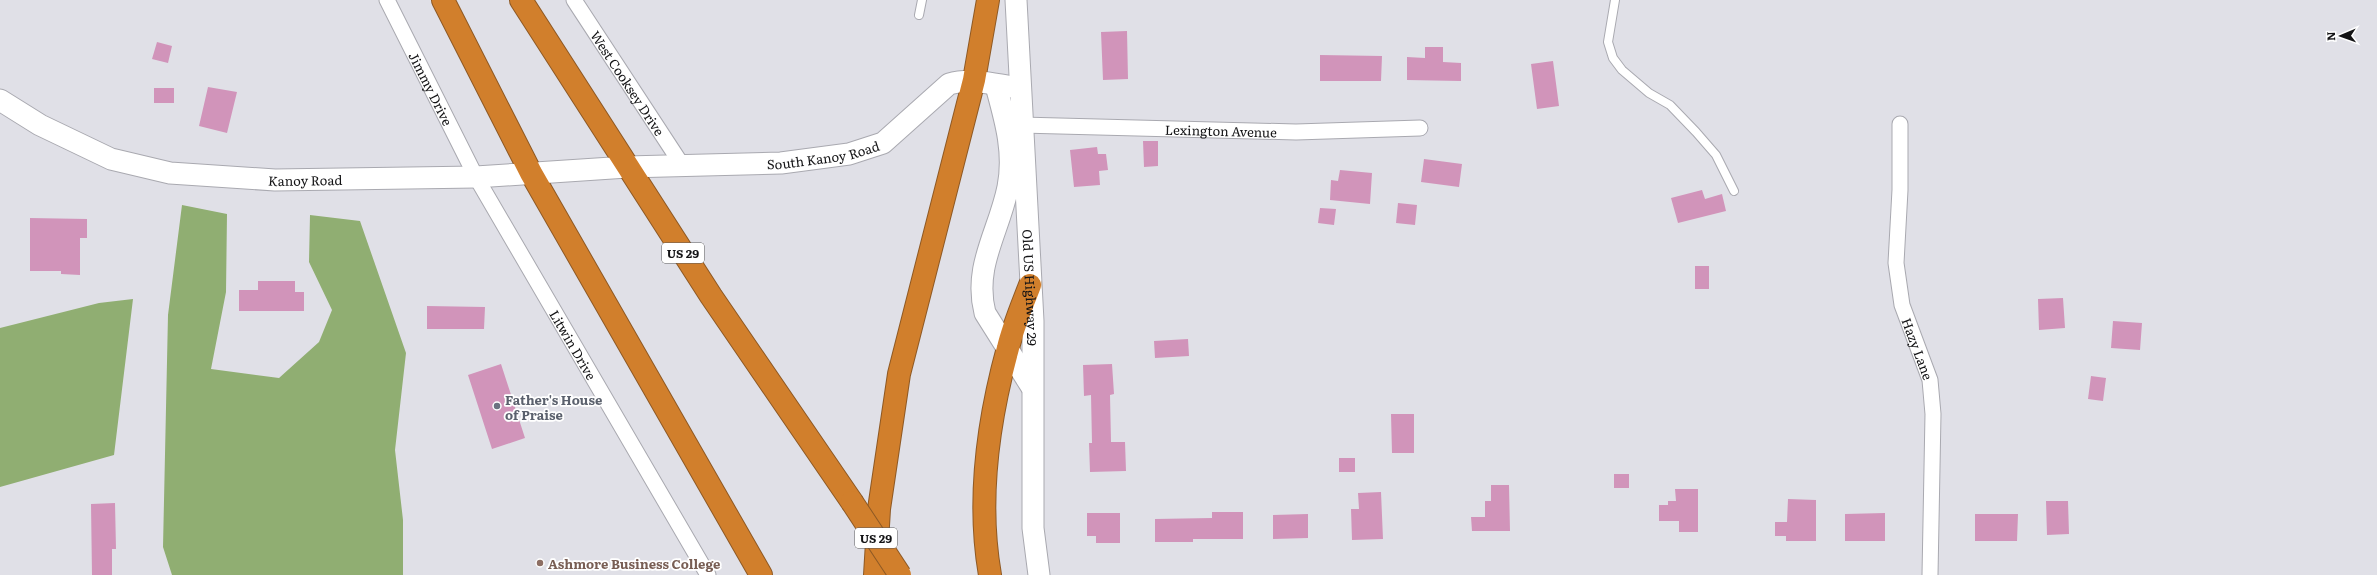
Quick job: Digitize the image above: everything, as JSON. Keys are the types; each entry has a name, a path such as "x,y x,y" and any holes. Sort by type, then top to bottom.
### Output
{"highway":[{"path":"443,0 531,173 761,575"},
{"name":"US 29","path":"521,0 711,296 852,502 900,575"},
{"path":"875,575 879,509 899,374 974,80 988,0"},
{"path":"990,575 986,554 985,479 996,401 1008,347 1030,285"}],"street":[{"name":"Jimmy Drive","path":"387,0 476,177"},
{"name":"West Cooksey Drive","path":"574,0 682,165"},
{"name":"Old US Highway 29","path":"1016,0 1019,88 1032,321 1031,386 1033,528 1039,575"},
{"name":"South Kanoy Road","path":"627,167 781,163 849,154 882,142 915,116 949,84 960,81 974,80 996,86 1019,88"},
{"path":"996,86 1009,134 1009,174 1002,211 984,264 981,286 986,313 1031,386"},
{"name":"Kanoy Road","path":"0,100 40,125 111,159 170,173 275,180 476,177 627,167"},
{"name":"Hazy Lane","path":"1900,124 1900,190 1896,263 1902,305 1930,380 1934,414 1930,575"},
{"name":"Lexington Avenue","path":"1021,125 1296,132 1420,128"},
{"name":"Litwin Drive","path":"476,177 708,575"}],"lane":[{"path":"919,14 922,0"},
{"path":"1615,0 1608,42 1614,58 1622,70 1649,93 1670,105 1696,132 1716,155 1734,191"}],"green space":[{"path":"182,205 227,214 226,292 211,369 279,378 319,342 332,310 309,262 310,215 360,221 406,353 395,450 403,520 403,575 172,575 163,547 168,315"},
{"path":"133,299 114,455 0,487 0,328 99,303"}],"building":[{"path":"1127,31 1128,79 1103,80 1101,32"},
{"path":"157,42 172,46 168,63 152,59"},
{"path":"1425,47 1443,47 1443,62 1461,63 1461,81 1407,80 1407,57 1425,58"},
{"path":"1320,55 1382,56 1381,81 1320,81"},
{"path":"1553,61 1559,106 1537,109 1531,64"},
{"path":"208,87 237,92 227,133 199,126"},
{"path":"154,88 174,88 174,103 154,103"},
{"path":"1143,141 1158,141 1158,166 1144,167"},
{"path":"1097,147 1098,154 1106,154 1108,170 1099,171 1100,185 1074,187 1070,150"},
{"path":"1424,159 1462,164 1459,187 1421,182"},
{"path":"1340,170 1372,173 1370,204 1330,200 1331,180 1338,181"},
{"path":"1702,190 1705,199 1722,194 1726,211 1678,223 1671,198"},
{"path":"1398,203 1417,205 1415,225 1396,223"},
{"path":"1320,208 1336,209 1334,225 1318,223"},
{"path":"30,218 87,219 87,238 80,238 80,275 61,274 61,271 30,271"},
{"path":"1695,266 1709,266 1709,289 1695,289"},
{"path":"258,281 295,281 295,292 304,292 304,311 239,311 239,290 258,290"},
{"path":"2063,298 2065,328 2039,330 2038,299"},
{"path":"427,306 485,307 484,329 427,329"},
{"path":"2113,321 2142,323 2140,350 2111,348"},
{"path":"1188,339 1189,356 1155,358 1154,341"},
{"name":"Father's House of Praise","path":"501,364 525,438 492,449 468,375"},
{"path":"1112,364 1114,394 1110,395 1111,442 1125,442 1126,471 1090,472 1089,443 1092,443 1091,395 1084,396 1083,365"},
{"path":"2091,376 2106,378 2103,401 2088,399"},
{"path":"1391,414 1414,414 1414,453 1392,453"},
{"path":"1339,458 1355,458 1355,472 1339,472"},
{"path":"1614,474 1629,474 1629,488 1614,488"},
{"path":"1491,485 1509,485 1510,531 1472,531 1471,517 1485,517 1485,501 1491,501"},
{"path":"1675,489 1698,489 1698,532 1679,532 1679,521 1659,521 1659,505 1668,505 1668,501 1676,501"},
{"path":"1381,492 1383,539 1352,540 1351,509 1359,509 1358,493"},
{"path":"1788,499 1816,500 1816,541 1786,541 1786,536 1775,536 1775,522 1787,522"},
{"path":"2046,501 2068,501 2069,534 2047,535"},
{"path":"115,503 116,549 112,549 112,575 92,575 91,504"},
{"path":"1212,512 1243,512 1243,539 1193,539 1193,542 1155,542 1155,519 1212,518"},
{"path":"1087,513 1120,513 1120,543 1096,543 1096,536 1087,536"},
{"path":"1885,513 1885,541 1845,541 1845,514"},
{"path":"1308,514 1308,538 1273,539 1273,515"},
{"path":"1975,514 2018,514 2017,541 1975,541"}],"place":[{"name":"Father's House of Praise","path":"497,406"},
{"name":"Ashmore Business College","path":"540,563"}]}
